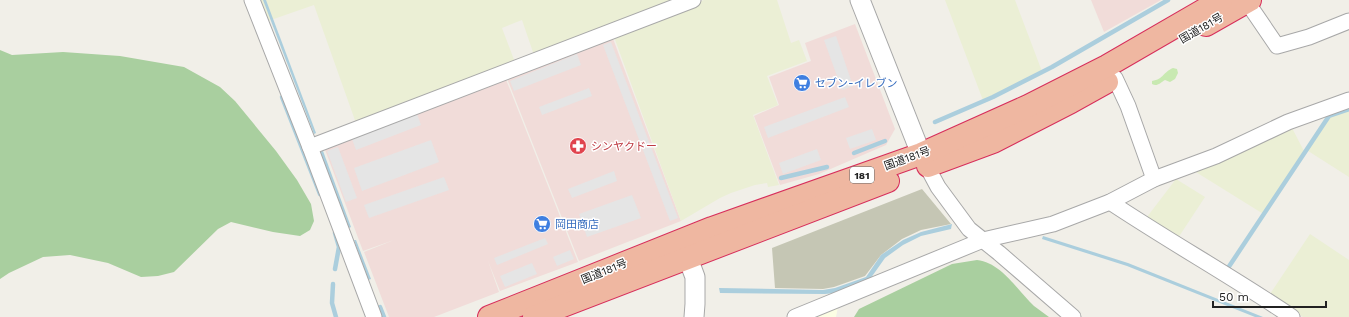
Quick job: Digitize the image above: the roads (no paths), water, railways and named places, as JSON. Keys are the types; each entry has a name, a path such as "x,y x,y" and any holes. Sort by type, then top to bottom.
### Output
{"highway":[{"name":"国道181号","path":"924,160 1094,73 1221,0"},
{"name":"国道181号","path":"534,317 684,249 712,228 924,160 993,142 1115,78 1248,1"},
{"name":"国道181号","path":"489,317 636,257 684,249"}],"street":[{"path":"252,0 310,147 374,317"},
{"path":"310,147 693,0"},
{"path":"860,0 924,160 938,187 969,229 1073,317"},
{"path":"1248,1 1277,46 1309,37 1349,21"},
{"path":"1115,78 1128,106 1154,179"},
{"path":"795,317 983,240 1054,224 1110,202 1154,179 1216,156 1288,122 1349,100"},
{"path":"1110,202 1268,300 1292,317"},
{"path":"684,249 695,277 694,317"}],"water":[{"path":"263,0 266,0 316,133 314,134"},
{"path":"323,151 351,227 349,228 320,152"},
{"path":"952,224 951,229 921,236 903,245 885,258 868,282 835,293 720,293 719,288 823,290 835,288 866,277 881,255 903,240 921,232"},
{"path":"1043,236 1128,263 1263,317 1255,317 1127,266 1042,239"},
{"path":"354,240 356,240 371,279 368,280"}],"waterway":[{"path":"935,122 993,97 1052,67 1168,0"},
{"path":"282,97 320,194"},
{"path":"1228,268 1329,116 1349,109"},
{"path":"854,153 885,141"},
{"path":"781,178 827,167"},
{"path":"335,233 339,247 335,269"},
{"path":"333,284 332,303 336,317"},
{"path":"380,307 384,317"}],"place":[{"name":"セブン-イレブン","path":"802,83"},
{"name":"シンヤクドー","path":"578,146"},
{"name":"岡田商店","path":"542,224"}]}
